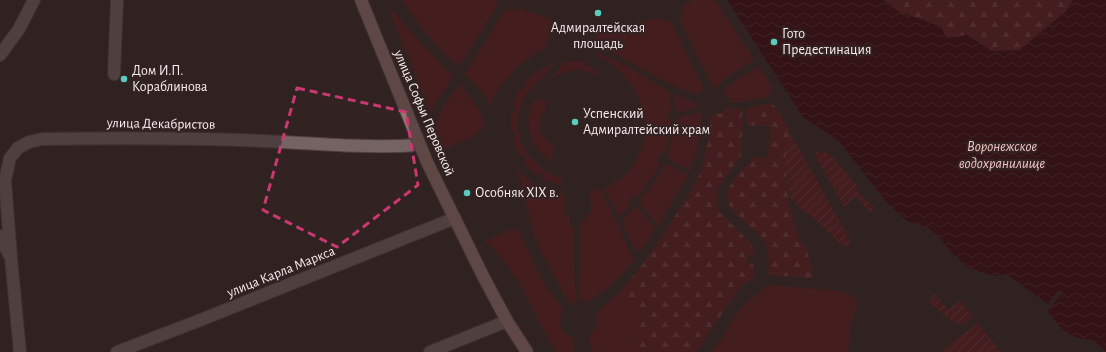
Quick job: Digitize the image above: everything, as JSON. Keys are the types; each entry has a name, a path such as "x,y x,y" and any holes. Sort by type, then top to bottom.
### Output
{"main road":[{"name":"улица Софьи Перовской","path":"361,0 419,145 483,276 507,321 527,352"}],"street":[{"path":"0,55 19,29 34,0"},
{"path":"114,74 117,0"},
{"name":"улица Декабристов","path":"20,352 5,180 10,158 18,148 28,142 42,139 150,138 240,140 386,147 419,145"},
{"name":"улица Карла Маркса","path":"118,352 225,311 455,218"},
{"path":"0,236 11,258"},
{"path":"430,352 507,321"}],"highlighted area":[{"path":"297,88 406,112 418,185 337,247 263,210"}],"green space":[{"path":"402,0 494,0 498,5 460,65 435,44"},
{"path":"692,0 715,0 754,60 728,76 715,88 713,87 679,19 683,12 683,6"},
{"path":"884,0 1073,0 1066,11 1020,50 992,51 967,35 946,38 941,26 899,12"},
{"path":"521,9 552,19 546,48 528,58 513,71 500,87 490,105 482,92 465,74 505,10"},
{"path":"394,12 453,77 430,112 391,14"},
{"path":"660,17 664,20 671,21 703,88 699,94 696,95 665,82 618,55 596,45 596,30 628,25"},
{"path":"598,53 619,62 670,93 671,111 667,119 671,122 668,141 664,153 660,154 657,158 659,165 652,177 638,196 633,196 629,200 630,205 620,215 604,189 620,179 633,166 641,151 644,135 644,119 634,88 624,75 612,64 597,56"},
{"path":"566,61 583,61 584,65 591,67 603,78 596,74 576,70 557,75 550,79"},
{"path":"554,63 526,95 520,108 518,121 519,134 523,146 539,166 562,178 561,186 543,179 544,176 542,173 537,175 524,163 525,157 523,155 519,155 512,138 515,137 515,134 514,132 511,132 511,112 514,112 516,109 512,106 515,97 520,89 525,89 526,87 524,84 534,74"},
{"path":"759,67 773,88 768,97 741,102 729,102 727,95 723,90 739,78"},
{"path":"459,84 481,112 484,121 483,126 475,135 445,149 436,129 436,124 441,112"},
{"path":"674,94 698,104 699,107 677,113 675,111"},
{"path":"534,100 545,100 545,113 541,113 540,133 543,133 543,138 547,138 547,142 551,142 551,146 555,146 551,162 538,149 530,134 530,109"},
{"path":"771,103 776,107 791,134 786,159 789,201 791,214 799,238 806,248 809,256 813,278 768,275 769,264 765,244 759,234 736,214 728,202 727,195 729,188 741,172 755,157 768,158 770,126 747,125 746,109"},
{"path":"727,108 742,109 743,124 741,156 718,188 716,201 719,212 749,241 755,252 753,255 747,254 747,263 753,264 755,276 740,287 696,352 637,352 641,321 633,306 615,297 663,235 690,192 699,176 703,163 708,142 711,115 722,113"},
{"path":"702,112 697,149 689,170 670,160 668,155 675,122 679,117"},
{"path":"791,134 850,240 848,246 841,245 818,222 795,204 789,195 785,161"},
{"path":"823,151 831,155 857,186 857,191 874,208 870,212 855,196 844,207 815,156 817,152"},
{"path":"669,165 688,175 658,226 641,205 641,199 664,166"},
{"path":"516,166 526,178 537,186 549,191 565,194 565,216 570,216 570,226 574,226 574,270 577,302 570,304 535,239"},
{"path":"600,188 634,260 613,283 587,302 580,298 580,222 586,221 585,215 591,214 590,191"},
{"path":"634,208 638,208 655,229 646,244 639,251 635,249 621,222"},
{"path":"514,228 519,232 541,279 563,310 560,319 561,327 566,334 574,339 574,352 557,352 539,322 517,279 503,259 486,241"},
{"path":"767,285 842,291 856,299 857,307 851,321 848,352 711,352 720,342 738,311"},
{"path":"933,293 949,310 960,300 973,317 963,325 954,322 929,303"},
{"path":"615,297 633,306 641,321 637,352 592,352 589,336 596,325 595,313"},
{"path":"978,323 1000,352 944,352 942,350"}],"water":[{"name":"Воронежское водохранилище","path":"727,0 884,0 899,12 941,26 946,38 967,35 992,51 1020,50 1066,11 1073,0 1106,0 1106,352 1095,341 1074,337 1062,329 1048,312 1007,274 993,276 967,267 951,252 939,237 928,228 907,221 888,204 839,141 803,117"}],"pier":[{"path":"1015,280 1048,304 1059,290 1062,292 1047,313 1013,282"}],"place":[{"name":"Адмиралтейская площадь","path":"598,13"},
{"name":"Гото Предестинация","path":"774,42"},
{"name":"Дом И.П. Кораблинова","path":"124,79"},
{"name":"Успенский Адмиралтейский храм","path":"575,122"},
{"name":"Особняк XIX в.","path":"467,193"}]}
